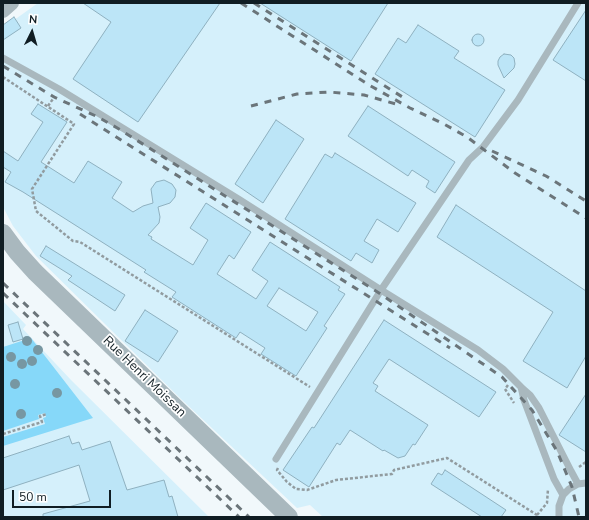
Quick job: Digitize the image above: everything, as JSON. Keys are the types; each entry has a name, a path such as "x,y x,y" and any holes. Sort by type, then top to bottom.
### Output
{"street":[{"path":"3,11 12,3"},
{"name":"Rue Henri Moissan","path":"3,233 17,252 35,272 289,517"}],"lane":[{"path":"278,462 317,392 381,290 469,160 483,146 518,100 578,3"},
{"path":"3,58 59,89 240,200 478,350 502,369 530,395 539,408 571,471 582,483 569,489 563,495 559,506 559,517"},
{"path":"521,386 524,400 554,479 563,495"}],"path":[{"path":"3,77 74,124 32,189 36,211 73,241 80,242 317,392"},
{"path":"3,434 42,422 40,416 47,414"},
{"path":"278,462 277,470 287,482 296,489 307,490 336,480 392,474 394,470 447,458 538,515 538,517"}],"shaded area":[{"path":"38,3 586,3 586,517 323,517 310,505 297,508 181,399 36,256 13,226 3,207 3,25 17,18"},
{"path":"3,301 26,325 23,329 71,380 209,517 3,517"},
{"path":"31,338 93,418 3,446 3,437 45,424 43,418 46,417 45,413 38,415 39,419 3,431 3,347"}],"building":[{"path":"83,3 220,3 138,122 73,79 111,22"},
{"path":"260,3 388,3 351,61"},
{"path":"586,10 586,81 553,60"},
{"path":"14,17 21,28 3,40 3,25"},
{"path":"418,25 459,51 454,58 505,90 475,137 375,74 398,38 406,43"},
{"path":"480,34 483,35 483,45 476,46 473,45 472,38 473,35"},
{"path":"504,54 511,55 514,58 515,64 514,68 504,78 498,65 498,61"},
{"path":"38,104 67,122 41,162 74,183 88,161 122,182 112,198 133,212 143,206 153,203 151,189 156,182 164,180 172,184 176,190 175,197 170,203 158,207 160,217 159,223 148,235 152,237 151,239 193,265 208,240 190,228 206,203 251,232 234,259 229,255 217,274 256,299 268,281 252,270 270,242 340,287 338,290 345,294 324,326 327,328 296,376 261,354 265,348 240,332 236,338 172,297 176,292 144,272 146,270 5,182 11,172 3,167 3,151 18,161 43,122 31,114","holes":["279,288 318,312 306,331 267,306"]},
{"path":"368,106 455,162 435,193 426,187 429,181 412,170 408,176 348,136"},
{"path":"276,120 304,139 263,203 235,184"},
{"path":"335,153 416,203 398,232 377,219 364,241 379,250 372,263 356,253 351,261 285,219 325,154 332,158"},
{"path":"456,205 586,291 586,356 567,388 523,361 553,312 437,237"},
{"path":"46,246 125,295 115,311 68,280 72,276 40,256"},
{"path":"145,310 178,331 158,362 125,341"},
{"path":"384,320 496,392 479,417 389,359 373,383 378,386 375,391 428,425 415,445 413,444 405,456 398,458 384,450 383,451 350,430 340,445 337,443 309,487 283,470 312,427 314,428"},
{"path":"18,322 23,339 13,342 8,325"},
{"path":"586,394 586,452 559,435"},
{"path":"69,436 72,444 79,442 82,450 110,441 127,490 164,480 169,497 172,496 178,517 43,517 43,514 90,501 79,465 3,490 3,458"},
{"path":"445,470 506,510 501,517 482,517 431,484 438,473 442,475"}],"railway":[{"path":"241,3 369,85 467,137 515,173 586,218"},
{"path":"254,3 404,98"},
{"path":"3,66 54,97 98,117 119,129 379,293 502,377 532,410 557,451 572,487 579,517"},
{"path":"251,106 297,94 329,92 364,95 396,104"},
{"path":"80,114 450,348"},
{"path":"492,151 546,176 586,201"},
{"path":"3,283 249,517"},
{"path":"3,293 239,517"}]}
